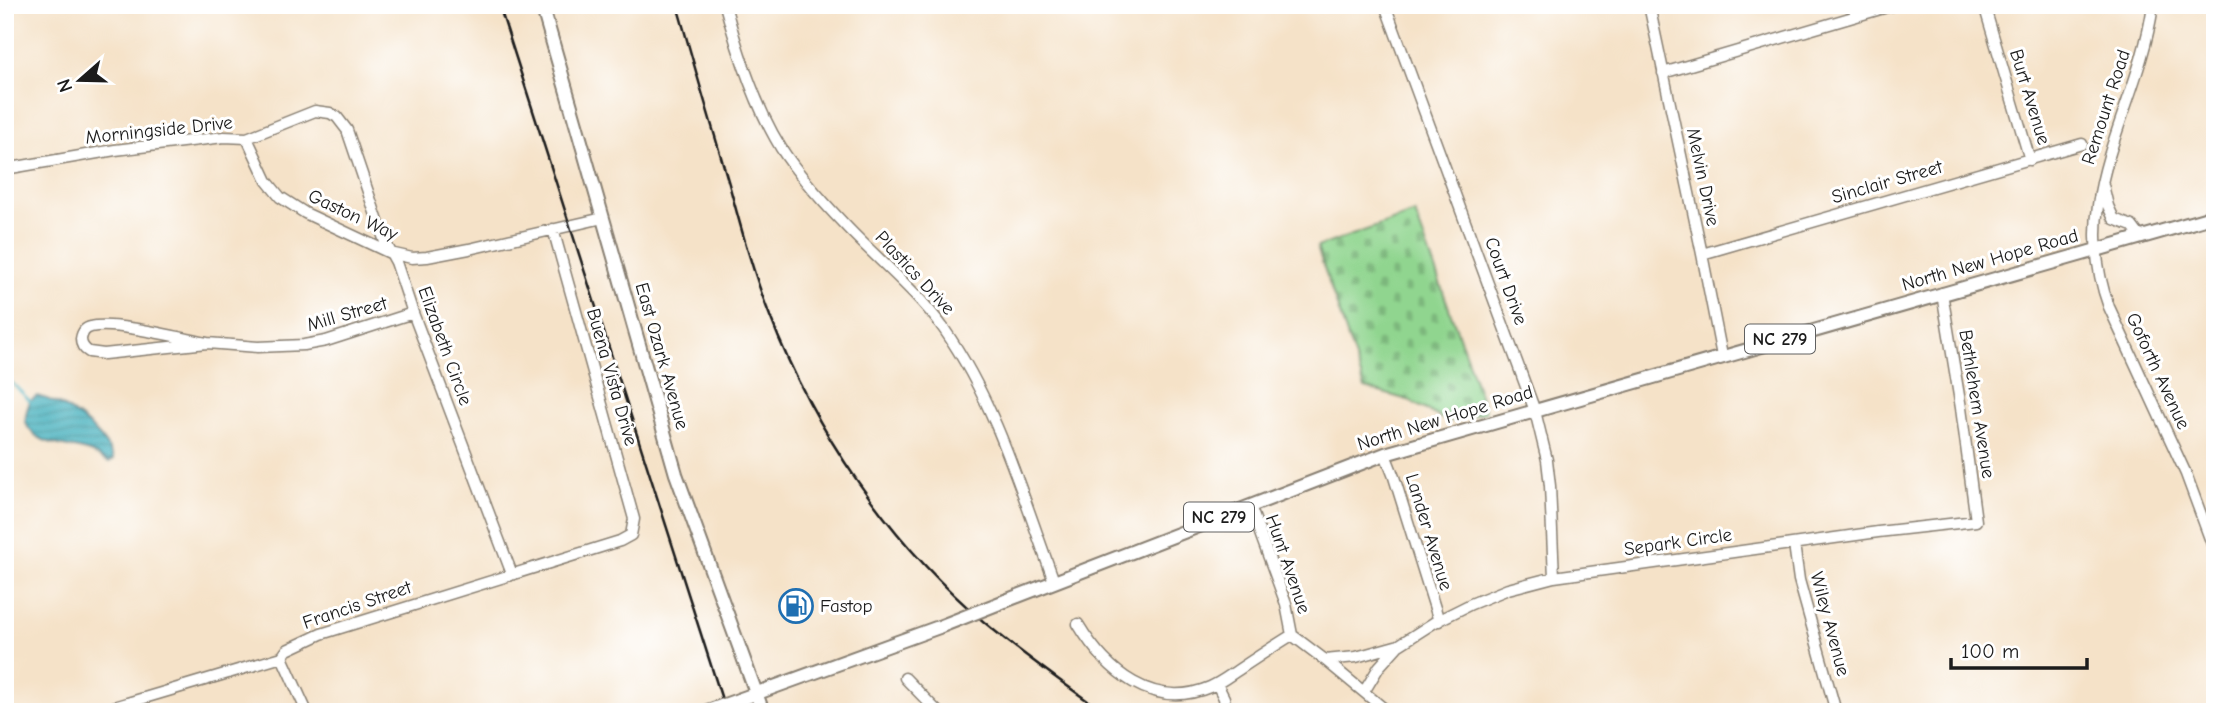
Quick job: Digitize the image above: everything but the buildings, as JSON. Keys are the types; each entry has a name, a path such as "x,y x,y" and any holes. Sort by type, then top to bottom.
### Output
{"main road":[{"name":"East Ozark Avenue","path":"542,5 676,474 763,712"},
{"name":"North New Hope Road","path":"705,712 939,627 1385,454 2213,217"}],"street":[{"name":"Plastics Drive","path":"725,5 763,112 790,160 808,185 921,300 965,360 999,429 1054,581"},
{"name":"Court Drive","path":"1385,5 1535,411 1547,460 1550,486 1554,577"},
{"name":"Melvin Drive","path":"1649,5 1721,356"},
{"path":"1853,5 1856,16"},
{"path":"1663,73 1894,5"},
{"name":"Burt Avenue","path":"1984,5 2030,160"},
{"name":"Remount Road","path":"2095,250 2101,179 2148,37 2153,5"},
{"name":"Morningside Drive","path":"5,169 115,150 223,137 247,138 315,111 337,117 347,130"},
{"name":"Elizabeth Circle","path":"347,130 390,253 396,262 512,573"},
{"name":"Gaston Way","path":"247,138 267,181 280,197 305,213 390,253 412,258 603,218"},
{"name":"Sinclair Street","path":"1702,254 2082,144"},
{"name":"Remount Road","path":"2101,179 2114,219 2132,226 2141,237"},
{"name":"Buena Vista Drive","path":"553,229 634,519 631,535"},
{"name":"Goforth Avenue","path":"2095,250 2101,286 2109,307 2178,454 2212,544"},
{"name":"Bethlehem Avenue","path":"1942,293 1976,521"},
{"name":"Mill Street","path":"207,343 104,354 89,352 81,344 81,338 86,329 109,326 207,343 258,347 304,345 326,341 413,313"},
{"name":"Lander Avenue","path":"1385,454 1438,621"},
{"name":"Hunt Avenue","path":"1250,506 1286,604 1292,635"},
{"name":"Separk Circle","path":"1325,660 1356,657 1399,645 1438,621 1508,589 1554,577 1976,521"},
{"name":"Francis Street","path":"97,712 282,657 287,650 321,634 620,541 631,535"},
{"name":"Wiley Avenue","path":"1794,544 1798,580 1836,712"},
{"path":"1078,624 1101,659 1112,669 1138,685 1177,693 1200,690 1217,684 1292,635 1388,712"},
{"name":"Separk Circle","path":"1364,692 1379,667 1399,645"},
{"path":"282,657 307,712"},
{"path":"905,678 938,712"},
{"path":"1217,684 1224,698 1226,712"}],"green space":[{"path":"1415,213 1486,412 1448,422 1408,400 1365,388 1317,247"}],"water":[{"path":"37,396 60,405 82,420 101,438 114,459 109,462 92,453 53,444 30,431 26,423 26,412 30,401"}],"waterway":[{"path":"5,376 31,402"}],"railway":[{"path":"499,5 726,712"},
{"path":"677,5 764,300 788,359 832,442 887,520 917,557 950,591 1013,645 1103,712"}],"place":[{"name":"Fastop","path":"796,606"}]}
